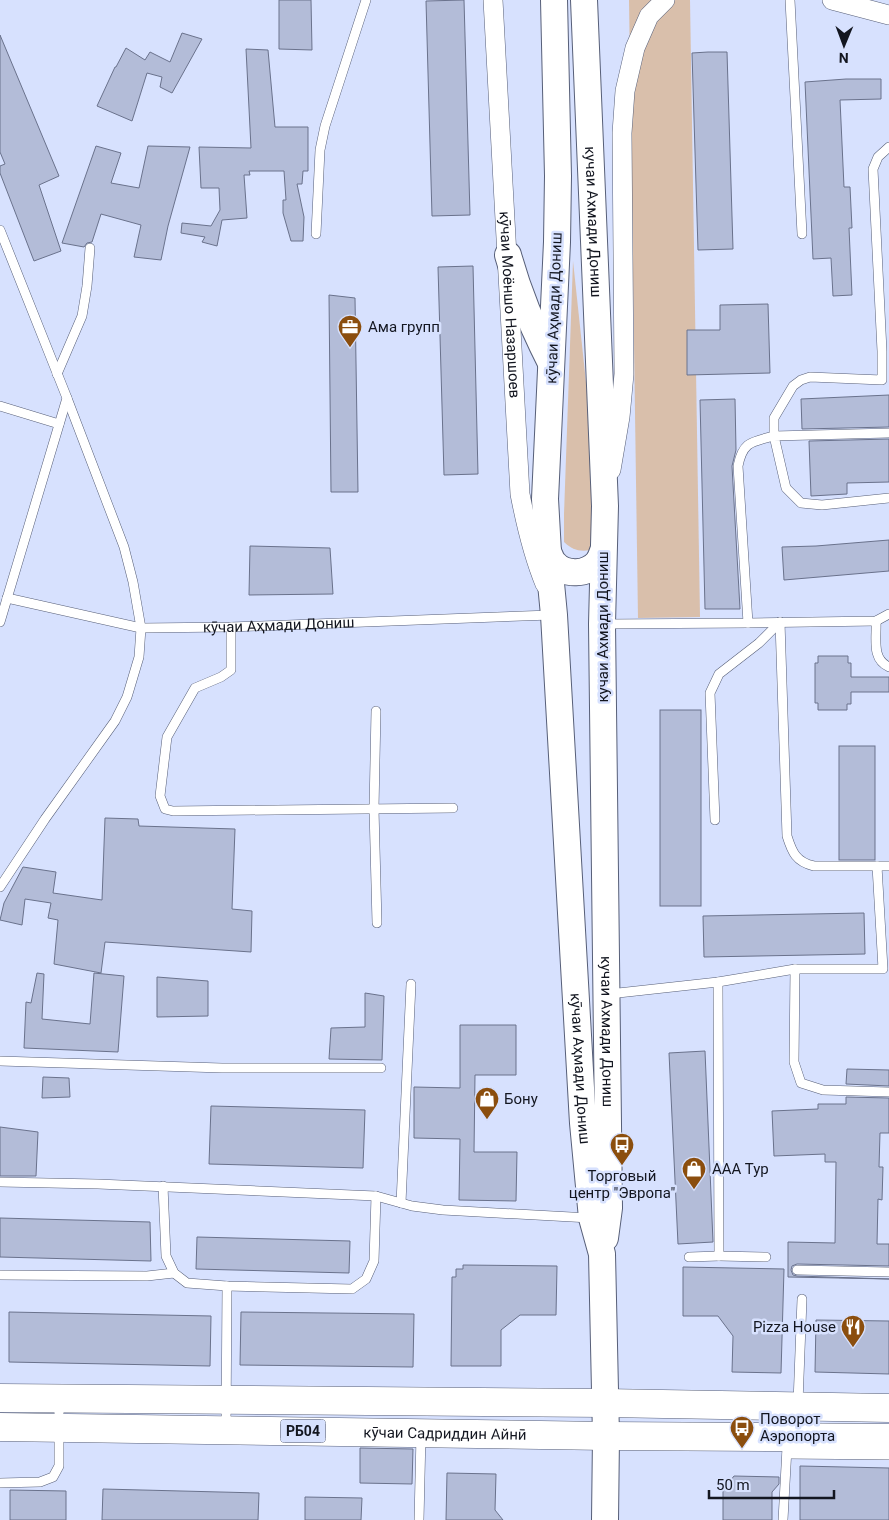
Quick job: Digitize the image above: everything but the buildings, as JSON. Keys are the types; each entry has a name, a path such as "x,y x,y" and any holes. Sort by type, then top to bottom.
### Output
{"highway":[{"name":"кӯчаи Садриддин Айнӣ","path":"0,1398 605,1403 889,1408"},
{"name":"кӯчаи Садриддин Айнӣ","path":"0,1427 606,1436 787,1445 889,1438"}],"street":[{"name":"кӯчаи Моёншо Назаршоев","path":"493,0 520,494 534,557 554,610"},
{"name":"кӯчаи Аҳмади Дониш","path":"554,0 558,176 552,364 545,499 554,610 582,1113 592,1218 602,1254 606,1436 605,1520"},
{"name":"кучаи Ахмади Дониш","path":"584,0 605,506 602,624 609,1208 602,1254"},
{"path":"605,506 620,416 624,374 622,133 625,91 635,48 649,16 666,0"},
{"path":"832,0 889,15"},
{"path":"508,255 519,293 533,329 552,364"},
{"path":"548,552 554,563 564,570 576,572 588,570 598,562 604,551"}],"lane":[{"path":"316,234 320,150 325,126 366,0"},
{"path":"790,0 802,234"},
{"path":"889,147 878,157 873,169 885,380 810,377 801,380 793,386 774,418 774,436 786,488 801,503 822,505 889,498"},
{"path":"0,230 124,547 134,582 140,628 139,657 127,697 115,721 45,819 0,887"},
{"path":"57,374 82,316 88,286 90,248"},
{"path":"0,622 67,398"},
{"path":"0,406 59,424"},
{"path":"748,624 738,466 741,453 749,443 774,436 889,433"},
{"name":"кӯчаи Аҳмади Дониш","path":"7,598 140,628 231,627 554,610"},
{"path":"602,624 748,624 876,621 889,614"},
{"path":"876,621 877,657 889,667"},
{"path":"715,820 710,693 719,674 759,643 780,622"},
{"path":"780,622 788,836 792,852 798,860 814,866 889,866"},
{"path":"231,627 231,670 221,677 196,688 167,737 160,796 165,809 173,811 453,808"},
{"path":"376,710 374,808 377,923"},
{"path":"877,866 886,970"},
{"path":"795,969 794,1062 801,1082 823,1090 889,1092"},
{"name":"кӯчаи Аҳмади Дониш","path":"607,995 718,982 795,969 886,970"},
{"path":"718,982 719,1256"},
{"path":"401,1203 411,984"},
{"path":"0,1061 222,1068 381,1068"},
{"path":"0,1182 163,1186 376,1196 401,1203 443,1210 592,1218"},
{"path":"163,1186 166,1256 174,1273 188,1284 228,1286 352,1289 366,1279 374,1260 376,1196"},
{"path":"689,1257 766,1257"},
{"path":"797,1270 889,1272"},
{"path":"0,1275 147,1276 174,1273"},
{"path":"226,1430 228,1286"},
{"path":"798,1406 802,1299"},
{"path":"0,1483 40,1482 53,1477 58,1466 59,1398"},
{"path":"420,1520 421,1433"},
{"path":"783,1520 787,1445 889,1455"}],"shaded area":[{"path":"629,0 690,0 700,617 638,618"},
{"path":"573,261 600,513 591,550 583,551 573,549 564,542"}],"place":[{"name":"Ама групп","path":"350,348"},
{"name":"Бону","path":"487,1120"},
{"name":"Торговый центр \"Эвропа\"","path":"622,1166"},
{"name":"ААА Тур","path":"694,1190"},
{"name":"Pizza House","path":"853,1348"},
{"name":"Поворот Аэропорта","path":"742,1449"}]}
